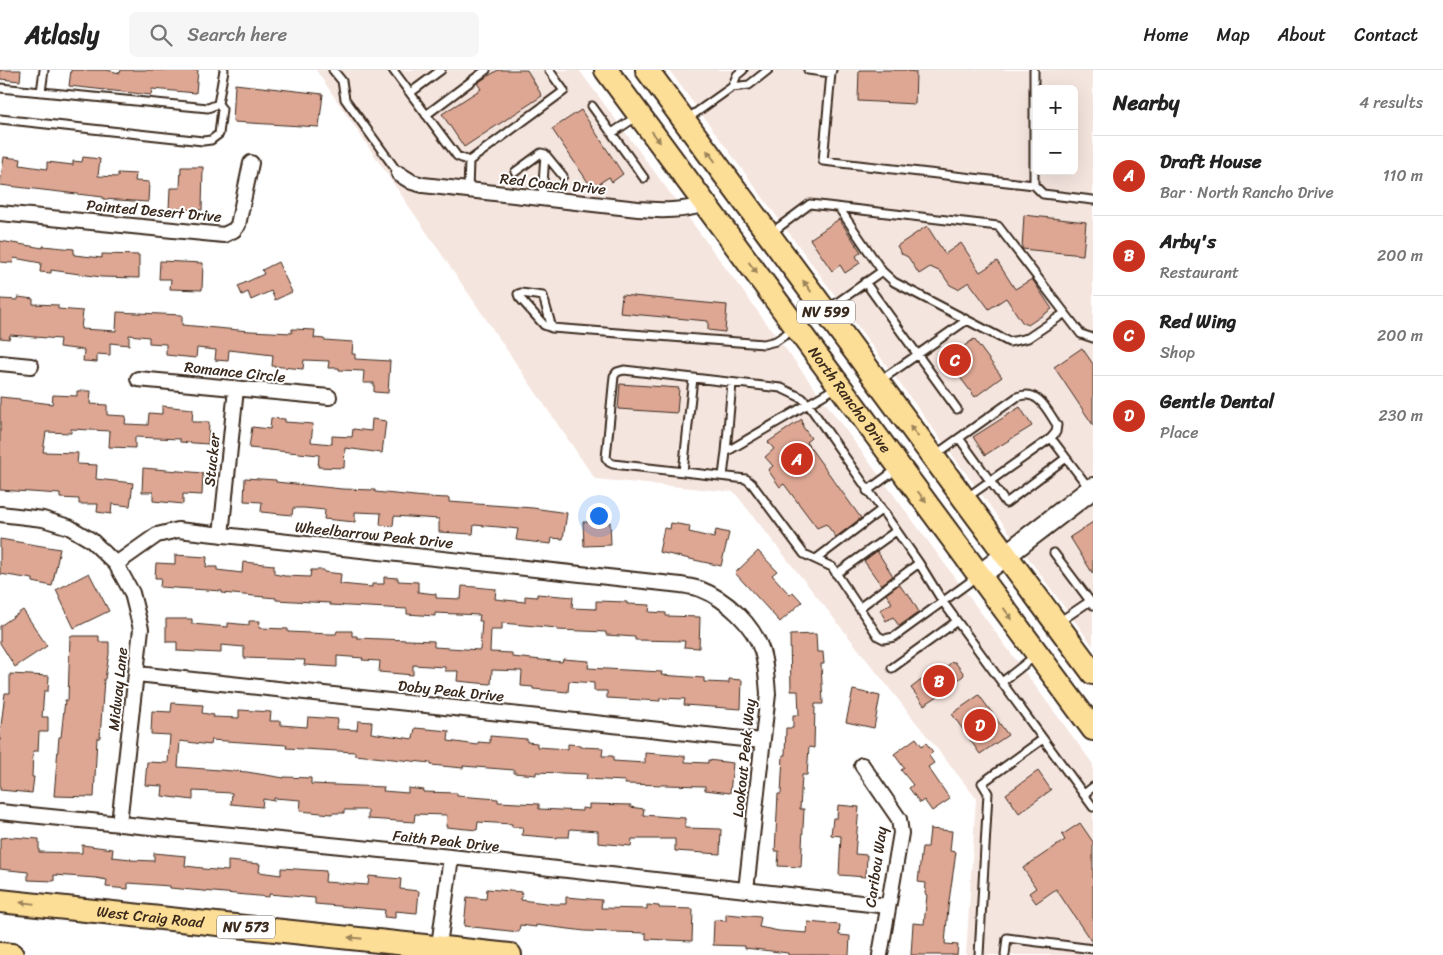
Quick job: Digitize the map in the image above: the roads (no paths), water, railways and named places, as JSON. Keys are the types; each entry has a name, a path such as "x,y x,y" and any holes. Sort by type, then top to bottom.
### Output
{"main road":[{"name":"North Rancho Drive","path":"606,70 1093,729"},
{"name":"NV 599","path":"647,70 1093,674"},
{"path":"1072,701 1093,714"},
{"name":"West Craig Road","path":"0,901 438,951 510,955"},
{"path":"0,954 12,955"}],"street":[{"name":"Painted Desert Drive","path":"0,213 224,235 234,230 238,225 251,163"},
{"name":"Red Coach Drive","path":"399,174 423,186 662,211 685,210 706,204"},
{"path":"0,363 31,366"},
{"name":"Romance Circle","path":"138,379 329,398"},
{"name":"Stucker","path":"221,535 236,389"},
{"path":"980,575 1092,489"},
{"path":"0,514 43,518 69,527 91,540 116,564"},
{"name":"Wheelbarrow Peak Drive","path":"116,564 157,535 178,530 681,585 700,590 720,600 738,614 752,631"},
{"name":"Midway Lane","path":"116,564 132,593 141,629 119,823"},
{"name":"Lookout Peak Way","path":"746,890 768,694 766,671 761,650 752,631"},
{"name":"Doby Peak Drive","path":"137,674 762,741"},
{"name":"Caribou Way","path":"862,764 898,819 901,833 880,955"},
{"name":"Faith Peak Drive","path":"0,812 451,857 888,906"},
{"path":"438,951 451,857"}],"lane":[{"path":"41,92 44,70"},
{"path":"0,119 203,141 211,140 219,134 222,109 218,104 224,70"},
{"path":"333,70 342,81 345,99 399,174"},
{"path":"393,70 457,156 469,161"},
{"path":"410,93 441,70"},
{"path":"426,115 486,70"},
{"path":"469,161 564,91 549,70"},
{"path":"732,87 737,75 743,70"},
{"path":"684,120 732,87 749,85 768,70"},
{"path":"808,70 832,72 823,161 1034,186 1043,194 1093,200"},
{"path":"1034,70 1034,186"},
{"path":"0,88 208,108 218,104"},
{"path":"592,106 644,178"},
{"path":"612,133 639,114"},
{"path":"515,172 541,153 545,154"},
{"path":"545,154 563,176"},
{"path":"542,199 545,154"},
{"path":"468,191 469,161"},
{"path":"769,234 810,204 998,226 1081,334 1093,338"},
{"path":"840,208 882,271 894,282 1010,342 1028,338 1065,313"},
{"path":"826,311 882,271"},
{"path":"865,282 957,409"},
{"path":"552,328 543,296 518,294 544,326 552,328 764,344 776,341 796,327"},
{"path":"878,382 967,320"},
{"path":"980,575 943,602 894,637 884,639 878,636 832,567 804,554 752,484 746,479 609,462 606,458 614,376 617,372 624,370 781,388 802,398 919,563 943,602 1093,807"},
{"path":"683,472 693,378"},
{"path":"723,476 732,383"},
{"path":"726,452 840,386"},
{"path":"933,457 1024,394 1035,396 1043,404 1057,425 1056,432 1051,438 964,499"},
{"path":"959,438 1006,503 1066,458"},
{"path":"1051,438 1092,489"},
{"path":"867,490 899,467"},
{"path":"816,559 881,510"},
{"path":"836,574 896,531"},
{"path":"1054,553 1091,603 1057,624"},
{"path":"859,608 919,563"},
{"path":"892,668 957,621"},
{"path":"1002,682 1037,654"},
{"path":"979,955 988,793 982,783 1043,739"},
{"path":"1084,794 1093,787"},
{"path":"1005,955 1007,938 1093,949"}],"place":[{"name":"Red Wing","path":"955,360"},
{"name":"Draft House","path":"797,459"},
{"name":"Arby's","path":"939,681"},
{"name":"Gentle Dental","path":"980,725"}]}
